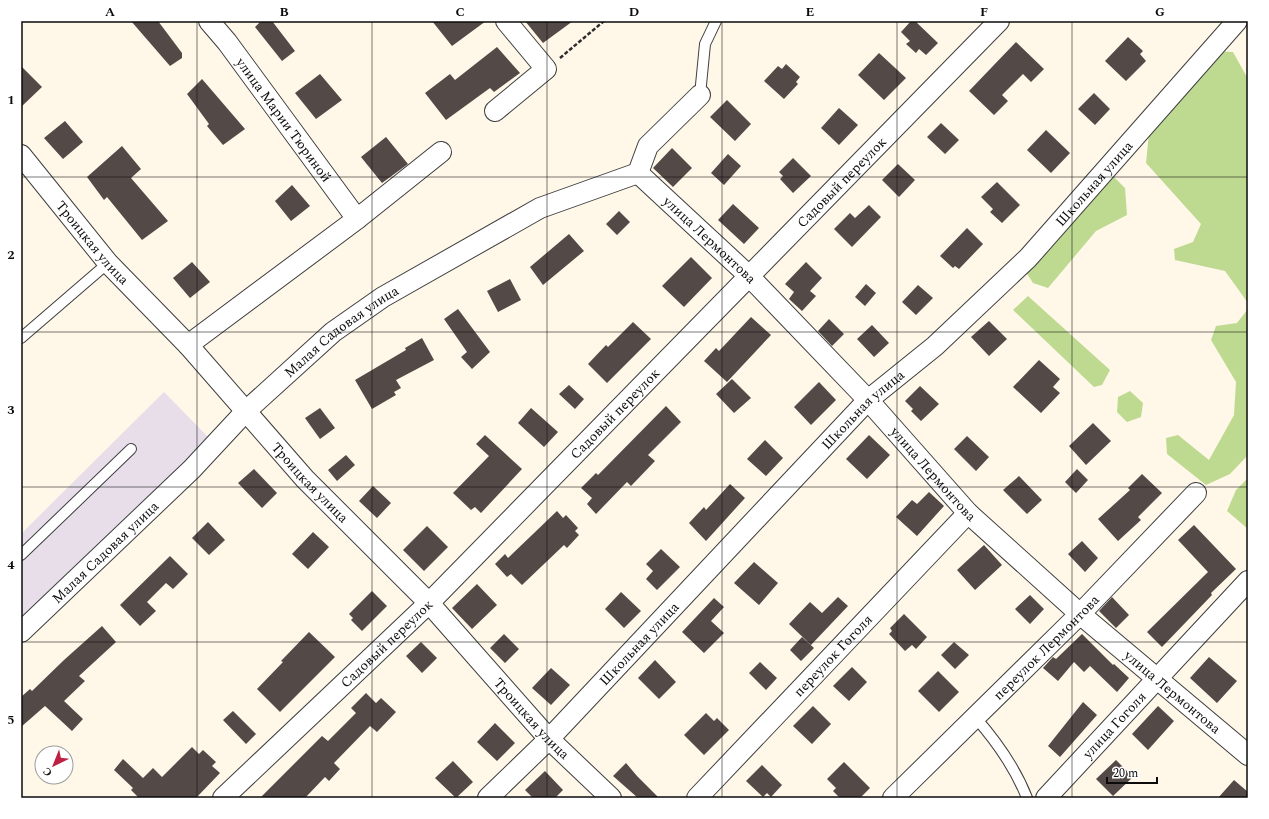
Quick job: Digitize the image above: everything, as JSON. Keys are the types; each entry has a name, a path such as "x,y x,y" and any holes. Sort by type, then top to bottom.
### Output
{"street":[{"name":"улица Марии Тюриной","path":"209,21 227,42 357,219"},
{"path":"496,111 546,69 506,21"},
{"name":"Садовый переулок","path":"223,798 429,603 748,275 999,21"},
{"name":"Школьная улица","path":"488,798 549,739 868,400 935,346 1028,258 1237,21"},
{"path":"638,172 648,146 700,95"},
{"path":"188,345 357,219 442,152"},
{"name":"Троицкая улица","path":"21,155 108,263 188,345 305,479 429,603 549,739 611,798"},
{"name":"улица Лермонтова","path":"638,172 748,275 868,400 968,513 1080,614 1248,755"},
{"name":"Малая Садовая улица","path":"21,632 192,469 246,411 333,332 383,297 540,208 638,172"},
{"name":"переулок Лермонтова","path":"893,798 1080,614 1196,492"},
{"name":"переулок Гоголя","path":"697,798 968,513"},
{"name":"улица Гоголя","path":"1046,798 1248,581"}],"lane":[{"path":"700,95 705,44 716,21"},
{"path":"21,338 108,263"},
{"path":"21,555 131,449"},
{"path":"975,717 999,745 1020,779 1027,798"}],"path":[{"path":"546,69 604,21"}],"shaded area":[{"path":"164,392 210,439 21,618 21,534"}],"green space":[{"path":"1216,51 1233,52 1248,79 1248,303 1225,271 1175,260 1174,249 1193,242 1201,224 1146,163 1149,133"},
{"path":"1111,174 1125,188 1127,215 1096,231 1048,288 1033,283 1024,269"},
{"path":"1028,296 1110,370 1102,385 1094,387 1013,310"},
{"path":"1248,309 1248,455 1230,474 1206,485 1167,454 1166,438 1178,435 1209,460 1234,415 1236,382 1211,340 1216,326 1237,323"},
{"path":"1130,391 1143,403 1141,417 1127,422 1117,412 1118,397"},
{"path":"1248,478 1248,529 1227,511 1236,490"}],"building":[{"path":"131,21 158,21 182,53 182,58 170,66"},
{"path":"261,21 272,21 295,51 282,61 255,27"},
{"path":"432,21 486,21 452,46"},
{"path":"525,21 573,21 543,43"},
{"path":"911,21 915,21 938,43 926,55 919,49 916,53 906,44 910,41 901,32"},
{"path":"1128,37 1143,51 1140,54 1146,61 1126,81 1105,61"},
{"path":"1016,42 1044,69 1031,82 1023,74 1002,95 1008,101 994,115 969,91"},
{"path":"497,47 520,73 494,92 490,88 446,120 425,93 450,74 455,80"},
{"path":"879,53 906,78 884,100 858,75"},
{"path":"786,64 800,77 796,82 798,84 784,99 764,81 778,66 782,69"},
{"path":"21,66 42,87 21,107"},
{"path":"320,74 342,100 316,119 295,93"},
{"path":"202,79 245,129 223,145 207,126 209,124 187,94"},
{"path":"1094,93 1110,109 1095,125 1078,109"},
{"path":"727,100 751,124 735,141 710,117"},
{"path":"839,108 858,125 839,145 821,128"},
{"path":"65,121 83,142 63,159 44,138"},
{"path":"941,123 959,140 945,154 927,137"},
{"path":"1046,130 1070,153 1051,173 1027,150"},
{"path":"386,137 408,164 382,183 361,157"},
{"path":"122,146 141,169 131,178 168,221 142,240 107,197 104,200 87,177"},
{"path":"672,148 692,168 673,187 653,168"},
{"path":"728,154 741,166 724,185 711,173"},
{"path":"793,158 811,176 793,193 780,179 783,176 779,172"},
{"path":"898,164 915,180 899,197 882,180"},
{"path":"997,182 1020,205 1002,223 990,212 993,209 981,197"},
{"path":"292,185 310,206 291,221 275,201"},
{"path":"733,204 759,228 744,244 718,220"},
{"path":"869,205 881,217 852,247 834,229 850,213 855,218"},
{"path":"619,211 630,222 617,235 606,224"},
{"path":"967,228 983,244 959,269 955,266 953,268 940,256"},
{"path":"569,234 584,251 543,285 530,267"},
{"path":"691,257 712,278 684,307 662,286"},
{"path":"192,262 210,282 190,298 173,278"},
{"path":"806,262 822,278 810,291 816,296 802,311 789,299 794,292 785,284"},
{"path":"510,279 521,300 498,312 487,291"},
{"path":"866,284 876,293 865,306 855,297"},
{"path":"918,285 933,298 916,315 902,302"},
{"path":"458,309 490,352 472,369 461,357 467,352 444,319"},
{"path":"751,317 771,335 727,382 704,361 716,348 719,351"},
{"path":"829,319 844,334 832,346 818,331"},
{"path":"989,321 1007,339 989,356 971,337"},
{"path":"633,322 651,339 607,383 588,364 606,345 608,347"},
{"path":"872,325 889,343 874,357 857,339"},
{"path":"422,338 434,360 396,380 401,388 394,392 396,395 372,409 355,380 406,350 405,348"},
{"path":"1039,360 1060,379 1053,387 1060,393 1041,413 1013,387"},
{"path":"732,379 751,398 734,413 716,394"},
{"path":"819,382 836,400 811,425 794,407"},
{"path":"569,385 584,399 575,409 559,394"},
{"path":"920,386 939,404 921,421 911,411 913,409 905,401"},
{"path":"666,406 681,422 648,455 655,461 631,486 627,482 596,514 587,504 592,498 581,488 596,473 598,475"},
{"path":"320,408 335,428 320,439 305,418"},
{"path":"531,408 558,432 544,447 518,423"},
{"path":"1093,423 1111,441 1086,465 1069,446"},
{"path":"485,435 522,469 481,513 475,507 471,510 453,493 489,456 476,444"},
{"path":"869,435 890,455 867,479 846,459"},
{"path":"967,436 989,457 976,471 954,449"},
{"path":"765,440 783,458 766,476 747,459"},
{"path":"346,455 355,465 337,481 328,470"},
{"path":"254,469 277,493 262,508 238,483"},
{"path":"1077,469 1088,480 1076,493 1065,482"},
{"path":"1142,474 1162,493 1138,517 1141,520 1118,541 1098,519 1130,490 1128,488"},
{"path":"1019,476 1042,500 1027,514 1003,490"},
{"path":"730,484 745,498 706,541 689,523 704,507 706,510"},
{"path":"373,486 391,503 377,518 359,501"},
{"path":"929,492 944,506 917,536 896,517 912,500 917,504"},
{"path":"557,511 563,518 566,515 578,528 575,531 579,535 567,548 564,545 522,585 511,574 507,577 495,564 505,554 508,558"},
{"path":"208,522 225,540 209,555 192,538"},
{"path":"1194,525 1236,569 1211,593 1212,595 1162,647 1147,632 1208,572 1178,540"},
{"path":"427,526 448,547 424,571 403,550"},
{"path":"313,532 329,547 308,569 292,554"},
{"path":"1082,541 1098,558 1085,572 1068,554"},
{"path":"984,545 1002,565 975,590 957,570"},
{"path":"661,549 680,567 657,590 646,579 653,571 646,564"},
{"path":"170,556 188,574 173,589 166,583 147,602 156,611 140,626 120,605"},
{"path":"754,562 778,583 759,605 734,583"},
{"path":"477,584 497,605 472,629 452,608"},
{"path":"372,591 387,606 362,631 351,620 353,618 349,614"},
{"path":"621,592 641,611 624,628 605,609"},
{"path":"1030,595 1044,609 1030,624 1015,609"},
{"path":"838,597 848,606 811,645 789,624 810,602 822,613"},
{"path":"1112,597 1129,615 1116,628 1099,611"},
{"path":"714,598 724,607 711,621 724,633 704,653 682,632"},
{"path":"904,614 927,637 916,649 912,645 905,651 889,634 892,631 890,628"},
{"path":"102,626 116,642 79,676 85,681 64,701 83,719 72,731 45,706 21,727 21,697 30,689 32,691"},
{"path":"309,632 335,657 280,712 257,689"},
{"path":"504,634 519,649 505,663 490,648"},
{"path":"1082,634 1113,665 1114,664 1129,678 1117,692 1090,666 1084,672 1074,662 1058,681 1043,668 1053,657 1056,659"},
{"path":"802,637 814,648 801,661 790,650"},
{"path":"421,642 437,658 422,673 406,656"},
{"path":"954,642 969,655 955,669 941,655"},
{"path":"1209,657 1237,681 1217,703 1190,678"},
{"path":"655,660 676,682 659,699 638,678"},
{"path":"760,662 777,678 766,690 749,673"},
{"path":"852,667 867,682 849,701 833,686"},
{"path":"551,668 570,685 551,705 532,688"},
{"path":"938,671 959,692 939,712 918,691"},
{"path":"366,693 376,703 381,698 396,712 377,732 370,726 334,763 340,769 329,781 325,777 305,798 260,798 322,736 328,741 356,713 351,708"},
{"path":"1083,702 1097,715 1060,757 1048,746"},
{"path":"813,706 831,724 812,744 793,726"},
{"path":"1158,706 1174,721 1148,750 1132,734"},
{"path":"233,711 256,734 246,744 223,720"},
{"path":"706,713 714,721 717,718 729,730 704,755 684,735"},
{"path":"495,723 515,743 497,761 477,742"},
{"path":"192,747 199,754 203,750 216,762 212,766 220,773 196,798 139,798 131,790 133,788 114,770 123,759 143,778 153,768 162,777"},
{"path":"1116,760 1133,777 1113,796 1096,779"},
{"path":"453,761 473,782 456,798 435,778"},
{"path":"844,762 870,788 860,798 840,798 833,791 836,788 827,779"},
{"path":"626,763 659,798 638,798 613,776"},
{"path":"762,765 782,785 771,797 767,793 763,797 746,781"},
{"path":"545,771 563,790 555,798 533,798 525,790"},
{"path":"1234,780 1248,792 1248,798 1218,798"}]}
